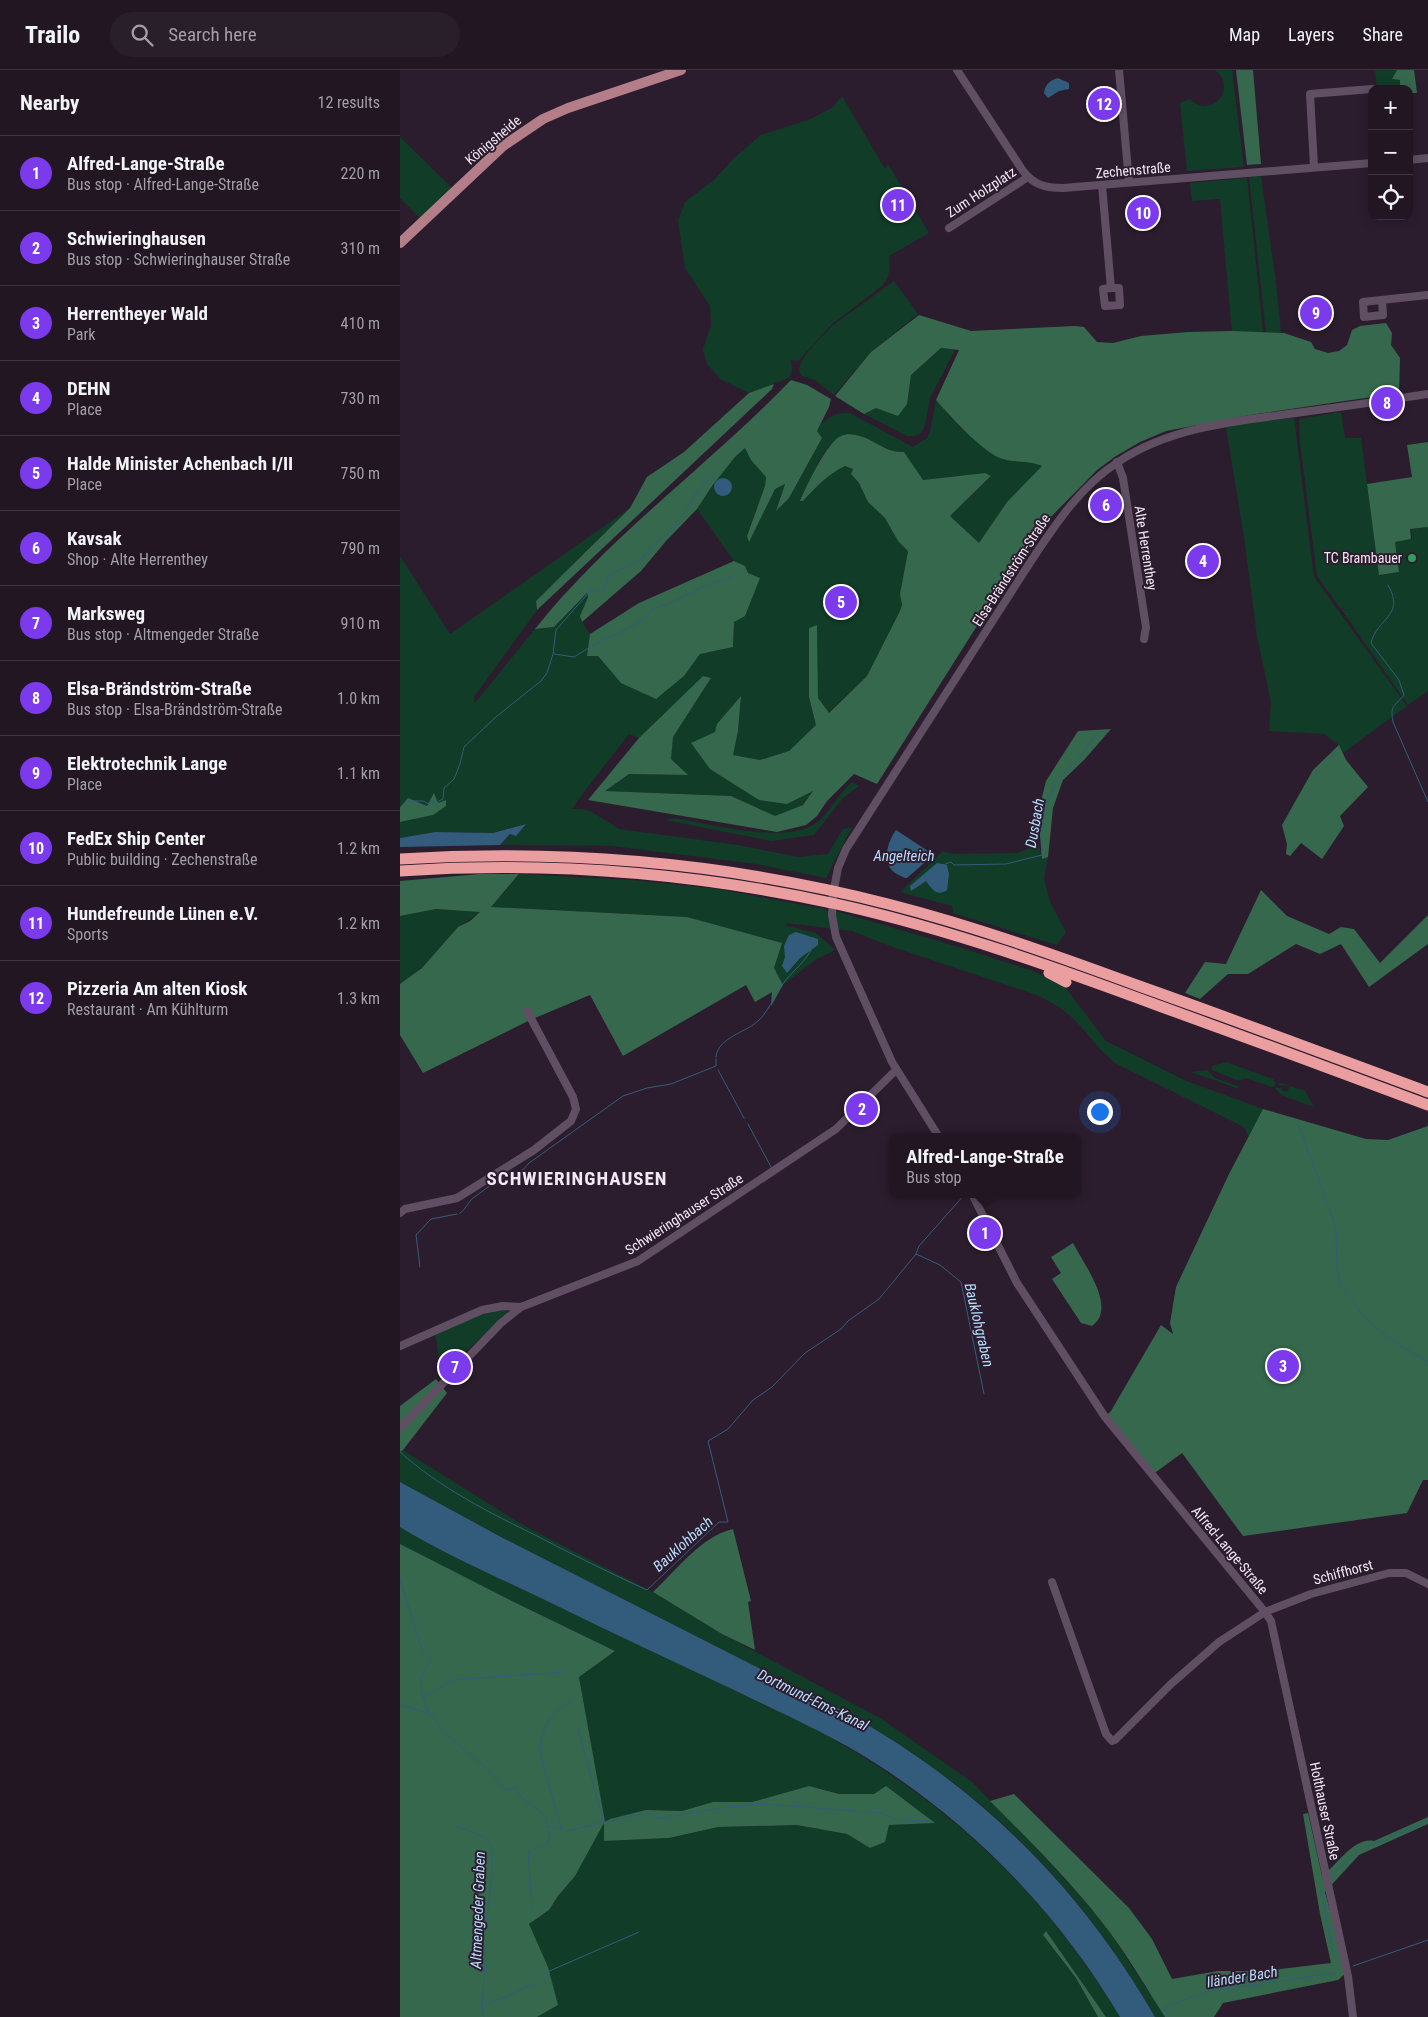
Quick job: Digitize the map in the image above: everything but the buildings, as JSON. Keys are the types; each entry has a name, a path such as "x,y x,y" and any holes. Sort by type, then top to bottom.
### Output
{"highway":[{"path":"400,859 460,856 523,856 635,861 752,875 846,894 939,919 1032,948 1428,1092"},
{"path":"400,871 472,868 549,868 633,873 720,883 788,894 913,923 1025,958 1428,1105"},
{"path":"1025,958 1040,969 1066,982"}],"main road":[{"name":"Königsheide","path":"400,243 503,146 543,119 568,108 681,70"}],"street":[{"name":"Zechenstraße","path":"957,70 1028,177 1040,186 1050,188 1102,185 1368,162"},
{"path":"1120,70 1129,182"},
{"path":"1314,167 1310,94 1368,89"},
{"path":"1413,160 1428,158"},
{"name":"Zum Holzplatz","path":"948,228 1028,177"},
{"path":"1102,185 1111,288"},
{"path":"1382,300 1428,294"},
{"name":"Elsa-Brändström-Straße","path":"896,1070 841,948 833,921 833,894 836,874 846,849 1046,538 1079,495 1117,462 1156,442 1196,430 1252,419 1428,394"},
{"name":"Alte Herrenthey","path":"1117,462 1124,484 1146,626 1144,639"},
{"path":"400,1213 404,1209 457,1198 534,1150 571,1121 575,1115 575,1102 527,1011"},
{"path":"896,1070 937,1133"},
{"name":"Schwieringhauser Straße","path":"400,1346 482,1310 503,1306 521,1307 638,1261 836,1129 896,1070"},
{"name":"Alfred-Lange-Straße","path":"974,1198 1012,1275 1105,1417 1265,1612 1219,1642 1171,1684 1112,1741 1106,1734 1052,1582"},
{"path":"400,1428 501,1323 521,1307"},
{"name":"Schiffhorst","path":"1265,1612 1311,1594 1389,1573 1406,1573 1428,1584"},
{"name":"Holthauser Straße","path":"1265,1612 1271,1621 1309,1794 1348,1976 1353,2017"}],"green space":[{"path":"1215,70 1232,70 1244,167 1187,171 1180,103 1190,99 1198,105 1206,106 1213,104 1219,99 1223,93 1224,85 1222,78"},
{"path":"1236,70 1253,70 1261,164 1247,165"},
{"path":"1375,70 1397,70 1392,79 1401,80 1400,85 1377,85"},
{"path":"1397,70 1414,70 1417,93 1413,93 1413,85 1400,85 1400,80 1392,79"},
{"path":"842,96 885,169 888,164 929,233 889,256 889,271 883,285 831,325 798,361 791,360 792,370 789,378 749,393 720,379 707,364 703,349 711,326 710,306 685,268 678,221 685,202 714,180 735,157 761,135 811,119 833,107"},
{"path":"400,137 452,188 421,219 400,198"},
{"path":"1261,176 1281,333 1266,333 1249,177"},
{"path":"1247,178 1263,334 1232,332 1220,199 1192,201 1190,183"},
{"path":"894,281 918,314 871,352 834,395 815,380 802,376 799,370 801,364 812,346 832,326"},
{"path":"919,315 971,331 1084,327 1097,342 1113,343 1141,336 1188,332 1284,333 1311,342 1315,349 1328,353 1339,351 1347,345 1352,330 1360,326 1386,323 1392,333 1391,345 1400,358 1399,393 1250,415 1166,431 1140,442 1116,456 1097,470 1037,531 877,784 854,774 827,801 817,816 806,825 777,832 588,800 639,738 703,676 711,678 673,737 671,759 688,775 629,774 605,791 731,796 775,816 803,805 813,791 787,804 759,800 710,769 691,743 715,732 717,724 741,696 738,731 733,755 760,760 789,751 816,725 809,697 809,628 817,625 818,698 829,713 867,676 900,611 902,605 900,594 908,551 898,541 885,518 868,502 859,483 851,474 853,469 845,466 839,469 822,481 803,501 800,501 818,465 830,446 841,436 855,435 890,450 904,452 923,480 985,473 991,476 950,516 979,543 1007,502 1042,466 995,456 967,433 936,400 959,350 941,348 911,375 907,404 898,416 876,408 864,414 835,396 871,352"},
{"path":"941,348 955,350 930,398 925,425 921,433 907,436 864,414 876,408 907,404 911,375"},
{"path":"791,380 807,385 831,399 817,431 822,438 789,498 776,511 785,484 775,489 749,542 747,536 765,486 766,477 751,460 745,448 735,457 712,486 697,509 666,541 641,571 582,622 580,616 588,597 587,593 554,627 535,629 595,563 727,442"},
{"path":"774,384 772,389 537,610 536,601 630,508 647,477 684,452 749,393"},
{"path":"936,400 957,424 984,447 1002,459 1024,460 1042,466 1007,502 979,543 950,516 991,477 985,473 923,480 904,452 890,450 868,439 854,435 843,437 833,443 818,464 803,501 833,473 845,466 853,469 851,474 859,483 868,502 885,518 898,541 908,551 900,594 902,605 900,611 867,676 828,713 818,698 817,625 809,628 809,697 816,725 789,751 760,760 732,755 738,731 741,697 715,732 691,744 787,804 814,790 803,805 775,817 731,796 604,791 629,774 687,775 671,759 673,737 711,678 703,676 639,738 629,734 572,809 583,809 592,812 619,829 738,845 798,857 828,854 843,829 852,827 826,878 756,864 612,846 500,845 525,824 493,833 435,832 400,838 400,822 433,815 439,803 427,806 408,798 400,807 400,556 450,634 630,508 536,601 537,610 474,697 475,703 535,629 554,627 587,593 588,597 583,608 582,620 590,634 587,656 598,656 621,683 684,676 700,654 733,647 734,622 759,579 748,573 745,566 734,561 697,509 713,484 732,461 746,447 751,460 766,477 765,486 747,535 775,489 785,484 776,510 789,498 822,438 816,430 827,419 835,415 850,413 913,447 927,438"},
{"path":"1341,412 1345,438 1361,438 1379,575 1399,572 1395,542 1412,539 1411,529 1428,527 1428,691 1408,705 1341,609 1349,610 1340,608 1317,576 1300,442 1299,419"},
{"path":"1294,418 1314,577 1407,706 1343,753 1339,745 1324,734 1269,731 1271,702 1257,636 1245,544 1226,427 1252,422"},
{"path":"1428,442 1428,527 1410,529 1411,539 1395,542 1399,572 1379,575 1367,484 1412,477 1407,445"},
{"path":"734,561 745,566 748,573 760,578 745,616 734,622 733,647 700,654 684,676 656,699 621,683 598,656 587,656 590,634 639,603"},
{"path":"1111,729 1084,760 1063,780 1053,808 1048,857 1042,859 1038,813 1046,781 1078,731"},
{"path":"1339,745 1346,760 1368,787 1340,816 1344,826 1322,859 1301,843 1290,856 1286,854 1287,844 1282,825 1313,770"},
{"path":"852,782 859,786 843,798 814,835 771,841 665,820 675,818 750,831 790,832 807,828 820,820"},
{"path":"434,793 438,803 446,800 446,806 433,815 400,822 400,807 408,798 427,806"},
{"path":"1039,845 1042,859 1048,857 1044,878 1050,902 1066,932 1057,945 953,913 952,906 900,892 943,851 951,854 1017,853"},
{"path":"480,874 519,874 491,907 687,917 782,943 774,968 783,985 771,1006 772,992 755,1002 746,985 623,1056 590,995 530,1020 423,1073 400,1035 400,984 422,968 458,927 470,921 480,912 436,909 400,916 400,881"},
{"path":"520,874 631,880 718,889 839,912 962,948 1033,971 1065,987 1106,1041 1184,1080 1263,1109 1249,1137 1244,1127 1115,1063 1074,1019 1059,1007 1037,995 893,947 852,931 786,923 787,926 816,933 835,950 815,960 783,985 774,968 781,943 687,917 491,907"},
{"path":"1261,890 1287,916 1329,934 1341,927 1354,929 1380,963 1428,915 1428,944 1369,987 1341,944 1320,954 1296,944 1248,974 1228,974 1200,999 1185,993 1205,962 1226,964"},
{"path":"436,909 481,912 458,927 422,968 400,984 400,916"},
{"path":"1226,1062 1273,1079 1276,1084 1272,1087 1246,1078 1239,1081 1212,1070 1212,1066"},
{"path":"1207,1070 1215,1078 1238,1086 1239,1089 1191,1072"},
{"path":"1290,1086 1305,1091 1314,1107 1281,1095 1275,1088 1282,1088 1281,1090 1287,1092"},
{"path":"1263,1109 1366,1139 1388,1140 1428,1126 1428,1480 1423,1480 1407,1513 1243,1536 1182,1453 1152,1475 1105,1417 1111,1411 1161,1325 1173,1334 1170,1323 1176,1287 1229,1174"},
{"path":"1073,1243 1096,1285 1100,1297 1101,1308 1099,1318 1092,1326 1081,1323 1052,1279 1061,1273 1051,1257"},
{"path":"503,1306 507,1313 441,1375 435,1331"},
{"path":"436,1379 447,1393 400,1452 400,1406"},
{"path":"403,1450 523,1525 653,1592 722,1634 880,1718 972,1782 1081,1897 1111,1934 1165,2017 1155,2017 1125,1968 1093,1923 1058,1881 1021,1842 982,1806 939,1772 894,1741 845,1712 501,1537 400,1482 400,1452"},
{"path":"400,1527 463,1561 811,1727 859,1754 904,1784 946,1816 986,1851 1023,1888 1058,1928 1090,1971 1120,2017 1106,2017 1046,1931 1043,1935 1076,1978 1098,2017 537,2017 558,2005 529,1924 549,1910 575,1876 604,1822 579,1676 615,1651 412,1552 400,1544","holes":["809,1786 839,1794 874,1794 886,1787 934,1823 889,1825 871,1848 847,1834 798,1825 718,1827 669,1838 604,1841 646,1810 682,1811 713,1802 752,1802"]},
{"path":"733,1529 751,1601 748,1602 755,1650 722,1634 653,1592 700,1546 721,1533"},
{"path":"400,1544 615,1651 579,1677 605,1822 646,1810 682,1811 713,1802 752,1802 809,1786 839,1794 874,1794 886,1786 935,1823 889,1825 885,1842 870,1848 847,1834 797,1825 718,1827 669,1838 604,1841 604,1823 575,1876 549,1910 529,1924 548,1967 558,2005 537,2017 400,2017"},
{"path":"1014,1794 1129,1908 1152,1939 1172,1979 1218,1971 1263,1971 1331,1963 1320,1914 1303,1814 1308,1813 1322,1876 1359,1843 1374,1841 1428,1817 1428,1824 1359,1855 1325,1892 1347,1972 1338,1980 1223,2003 1214,2017 1165,2017 1125,1954 1097,1916 1053,1865 990,1801"},
{"path":"1046,1931 1106,2017 1098,2017 1076,1978 1043,1935"}],"water":[{"path":"1058,78 1069,83 1069,89 1059,91 1048,98 1044,93 1045,88 1050,82"},
{"path":"723,478 731,483 732,487 727,495 723,496 715,491 714,487 719,479"},
{"path":"526,824 516,836 510,834 500,845 400,847 400,838 435,832 493,833"},
{"name":"Angelteich","path":"896,830 931,853 931,857 907,878 893,872 888,865 887,854 889,844"},
{"path":"937,863 947,865 949,874 947,890 940,893 933,889 926,881 911,891 910,886"},
{"path":"796,932 818,939 818,945 800,958 787,973 782,966 785,957 784,946 789,935"},
{"name":"Dortmund-Ems-Kanal","path":"400,1482 501,1537 845,1712 893,1741 938,1772 981,1806 1021,1842 1058,1882 1093,1924 1125,1969 1155,2017 1120,2017 1070,1943 1042,1909 981,1845 912,1788 875,1763 824,1734 473,1566 400,1527"}],"waterway":[{"path":"400,808 408,801 423,801 431,805 443,799 444,788 454,779 464,747 497,716 541,681 547,673 553,654 556,630 590,591 603,591 609,575 642,559 651,546 668,533 685,512 696,493 716,474"},
{"path":"554,654 574,657 600,641 643,620 652,609 668,604 712,583 734,575"},
{"name":"Iländer Bach","path":"1388,585 1393,595 1394,604 1389,616 1374,635 1371,643 1399,680 1404,695 1395,704 1392,712 1393,722 1428,802"},
{"name":"Dusbach","path":"943,865 951,862 954,865 1006,864 1042,855 1042,826 1045,806 1056,782 1081,756 1097,733"},
{"path":"716,1057 717,1051 725,1042 753,1025 763,1016 781,986 812,948"},
{"path":"460,1213 471,1200 483,1191 498,1181 521,1171 529,1163 623,1096 647,1088 671,1084 716,1066 716,1059"},
{"path":"718,1070 744,1118"},
{"path":"748,1124 771,1167"},
{"path":"1298,1124 1327,1202"},
{"name":"Bauklohbach","path":"400,1452 432,1477 484,1509 647,1590 719,1522 728,1522 708,1441 728,1429 753,1400 772,1387 805,1353 841,1329 848,1321 879,1299 916,1254 919,1246 961,1198"},
{"path":"1329,1208 1336,1229 1337,1269 1341,1286"},
{"path":"420,1267 416,1235 431,1219 457,1214"},
{"name":"Bauklohgraben","path":"916,1254 940,1265 961,1282 984,1394"},
{"path":"1345,1291 1350,1298"},
{"path":"1352,1301 1375,1327 1424,1359"},
{"path":"400,1579 422,1650 429,1655"},
{"path":"431,1660 424,1670 421,1691 432,1717 453,1740 486,1768 501,1785 508,1790 515,1787 521,1797 545,1815 547,1826 567,1831 634,1815 651,1813 657,1819 727,1807 766,1804 881,1813 898,1820 931,1821"},
{"path":"423,1698 453,1680 564,1672"},
{"path":"561,1828 540,1753 540,1745 544,1730 552,1716 571,1702"},
{"path":"400,1705 428,1713"},
{"path":"578,1728 603,1821"},
{"name":"Iländer Bach","path":"1331,1876 1359,1849 1379,1841 1384,1842 1396,1834 1419,1826 1423,1821 1428,1820"},
{"name":"Altmengeder Graben","path":"456,1826 487,1838 491,1846 491,1887 483,1942 486,1947 482,2008 484,2017"},
{"path":"532,1906 528,1852 548,1844 550,1838 547,1826"},
{"name":"Iländer Bach","path":"1321,1889 1334,1957"},
{"path":"541,1977 547,1972 639,1932"},
{"path":"1353,1966 1428,1940"},
{"name":"Iländer Bach","path":"1168,2017 1164,2008 1204,1992 1335,1973"},
{"path":"484,2006 534,1984"}],"place":[{"name":"Pizzeria Am alten Kiosk","path":"1104,104"},
{"name":"Hundefreunde Lünen e.V.","path":"898,205"},
{"name":"FedEx Ship Center","path":"1143,213"},
{"name":"Elektrotechnik Lange","path":"1316,313"},
{"name":"Elsa-Brändström-Straße","path":"1387,403"},
{"name":"Kavsak","path":"1106,505"},
{"name":"TC Brambauer","path":"1412,558"},
{"name":"DEHN","path":"1203,561"},
{"name":"Halde Minister Achenbach I/II","path":"841,602"},
{"name":"Schwieringhausen","path":"862,1109"},
{"name":"Alfred-Lange-Straße","path":"985,1233"},
{"name":"Herrentheyer Wald","path":"1283,1366"},
{"name":"Marksweg","path":"455,1367"}],"district":[{"name":"SCHWIERINGHAUSEN","path":"577,1178"}]}
